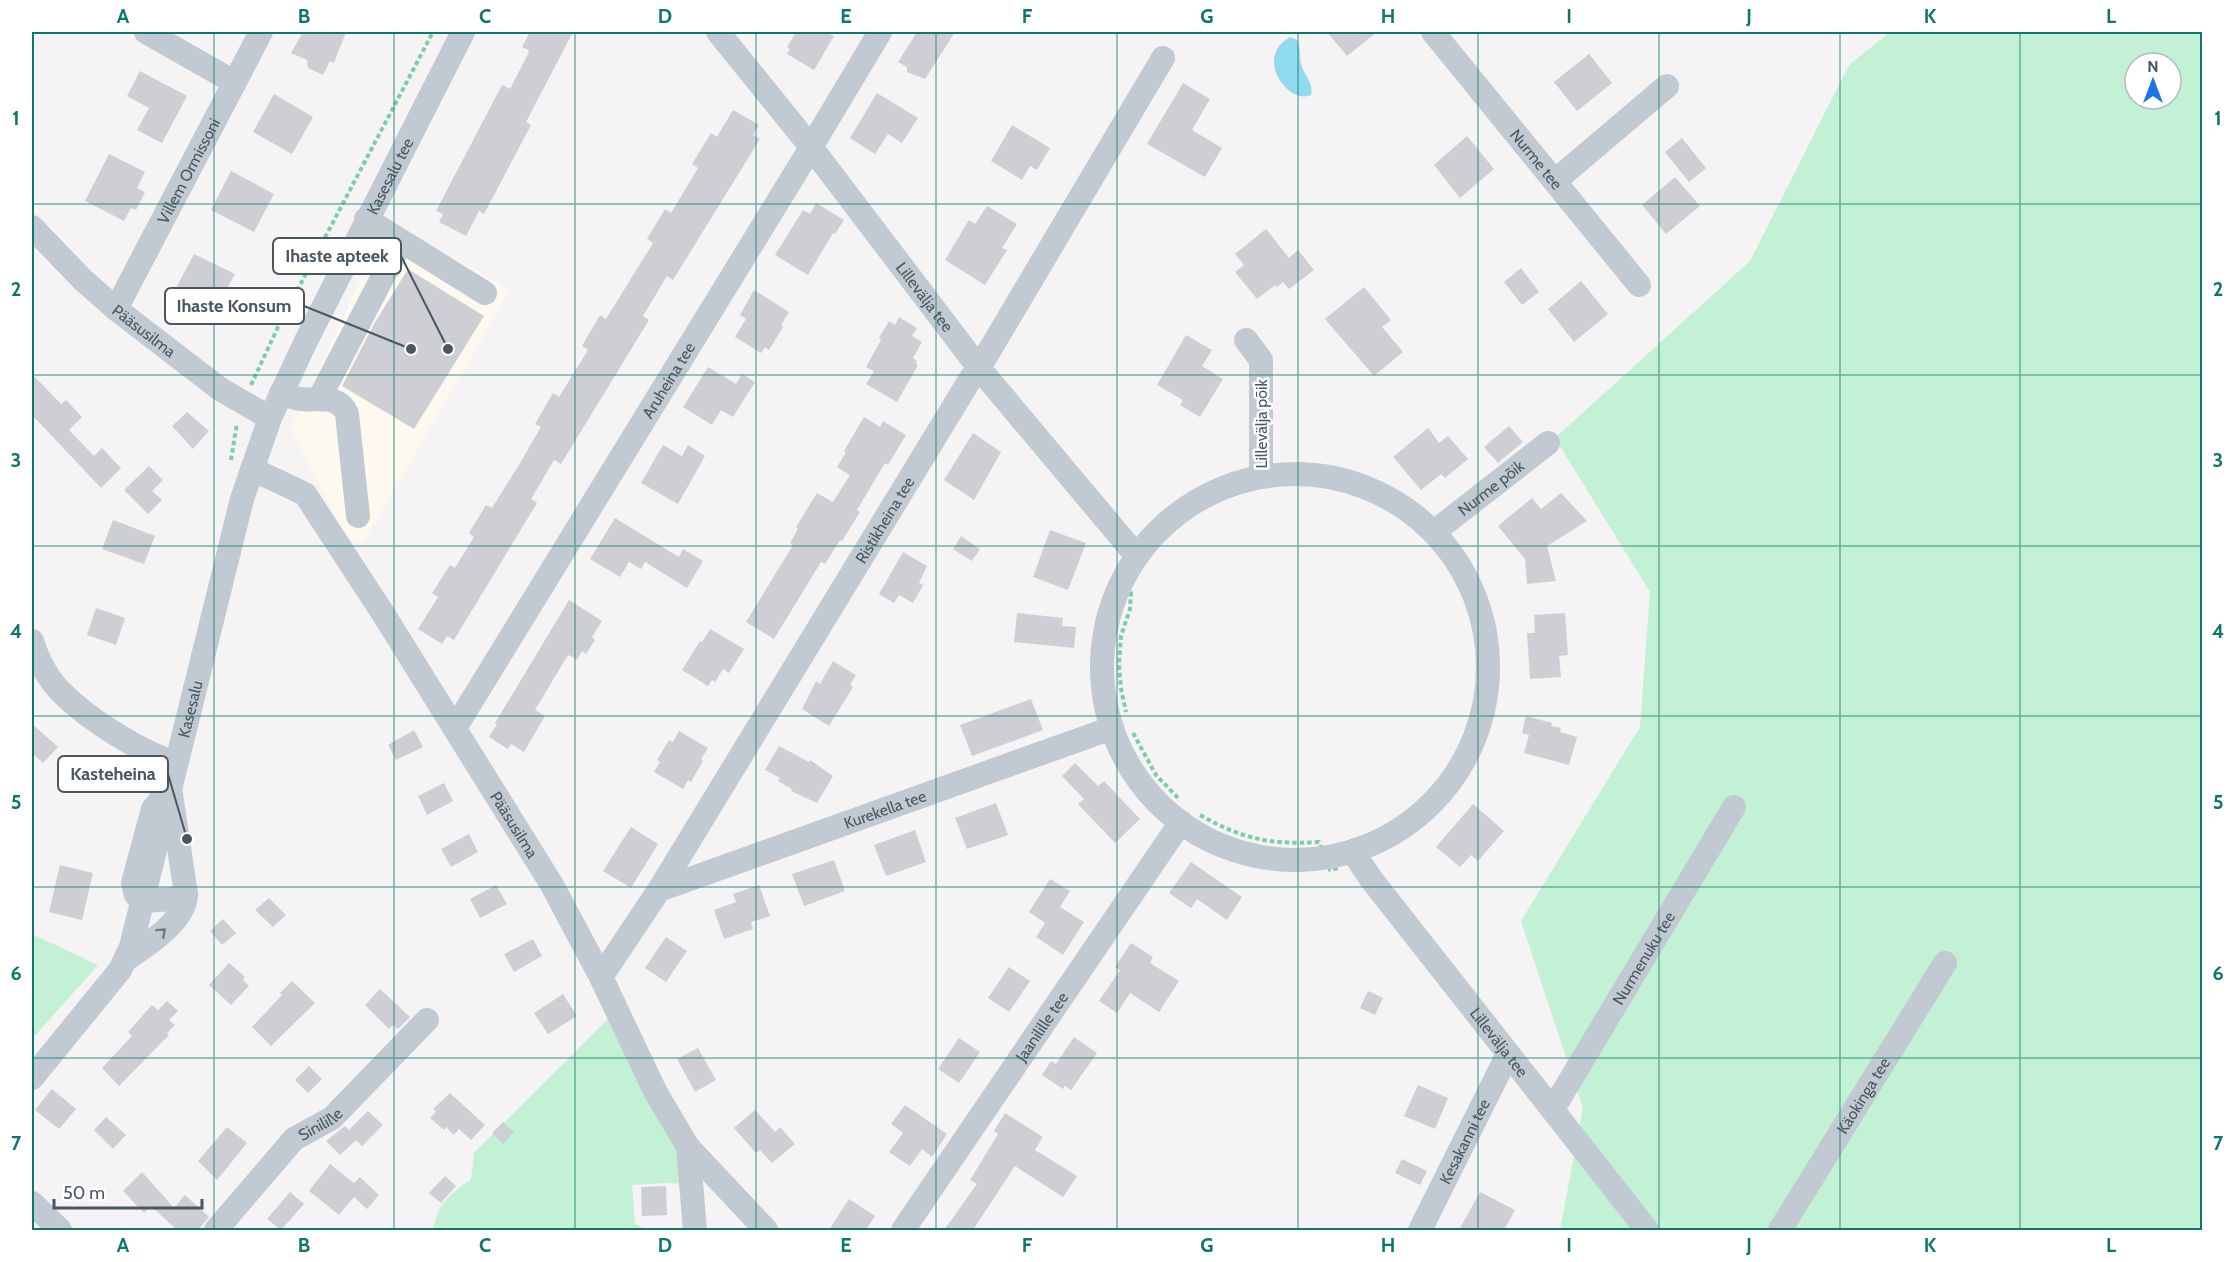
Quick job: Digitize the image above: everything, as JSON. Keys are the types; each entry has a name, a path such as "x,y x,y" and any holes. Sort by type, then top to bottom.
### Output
{"street":[{"path":"146,32 234,81"},
{"name":"Villem Ormissoni","path":"116,309 261,32"},
{"name":"Kasesalu tee","path":"270,417 366,219 463,32"},
{"name":"Lillevälja tee","path":"718,32 811,147 979,368 1130,548 1139,553"},
{"name":"Aruheina tee","path":"455,728 880,32"},
{"name":"Nurme tee","path":"1434,32 1639,285"},
{"name":"Ristikheina tee","path":"601,977 659,891 979,368 1162,58"},
{"path":"1554,181 1667,86"},
{"path":"366,219 485,293"},
{"name":"Pääsusilma","path":"32,227 83,280 116,309 220,389 270,417"},
{"path":"319,399 401,242"},
{"name":"Lillevälja põik","path":"1246,340 1261,360 1261,477"},
{"path":"281,393 299,399 337,401 344,406 347,414 358,516"},
{"name":"Kasesalu","path":"32,1078 120,970 131,947 242,499 270,417"},
{"name":"Nurme põik","path":"1434,532 1548,443"},
{"name":"Pääsusilma","path":"252,469 305,494 384,615 552,885 601,977 655,1091 688,1147 695,1230"},
{"path":"1298,474 1336,478 1372,489 1405,508 1434,532 1461,568 1474,592 1485,627 1489,663 1486,700 1472,743 1460,768 1438,797 1411,821 1350,861 1326,857 1303,860 1260,856 1219,844 1186,812 1159,803 1139,781 1124,756 1123,724 1105,699 1102,668 1111,607 1123,579 1139,553 1163,525 1192,503 1225,487 1261,477 1298,474"},
{"path":"32,641 38,660 61,693 122,737 150,754 176,763"},
{"name":"Kurekella tee","path":"659,891 1123,724"},
{"path":"125,960 145,947 180,915 186,902 170,788"},
{"name":"Nurmenuku tee","path":"1553,1109 1734,807"},
{"name":"Jaanilille tee","path":"903,1230 1186,812"},
{"name":"Lillevälja tee","path":"1350,861 1371,879 1647,1230"},
{"path":"143,901 175,899 186,894"},
{"name":"Käokinga tee","path":"1780,1230 1946,963"},
{"name":"Sinilille","path":"216,1230 294,1139 332,1118 426,1020"},
{"name":"Kesakanni tee","path":"1420,1230 1508,1054"},
{"path":"688,1147 766,1230"},
{"path":"32,1203 60,1230"}],"path":[{"path":"1123,579 1131,593 1130,609 1121,636 1119,665 1123,724 1156,775 1186,812 1244,837 1289,844 1319,842 1330,870 1340,868 1350,861"}],"shaded area":[{"path":"388,221 510,290 363,543 349,539 338,522 291,428"}],"green space":[{"path":"1890,32 2202,32 2202,1230 1560,1230 1583,1108 1521,921 1640,727 1650,592 1555,438 1750,261 1849,65"},
{"path":"32,934 98,965 32,1039"},
{"path":"612,1015 679,1153 683,1184 632,1185 635,1223 646,1230 433,1230 441,1206 456,1190 471,1179 474,1153"}],"water":[{"path":"1290,37 1297,40 1301,64 1312,90 1311,95 1302,96 1293,93 1278,78 1275,56 1279,46"}],"building":[{"path":"303,32 346,32 334,63 330,61 323,75 308,68 307,60 291,53"},
{"path":"530,32 573,32 526,122 531,125 484,214 479,211 466,236 439,222 443,214 436,211 502,85 510,89 527,56 529,50 522,47"},
{"path":"796,32 825,32 834,36 814,70 787,54 790,49 787,47"},
{"path":"917,32 955,32 925,79 907,72 907,67 898,62"},
{"path":"1327,32 1377,32 1347,56"},
{"path":"1589,54 1612,83 1577,111 1554,82"},
{"path":"140,71 187,96 162,143 137,130 149,108 127,96"},
{"path":"1183,83 1210,99 1192,130 1222,148 1205,177 1147,144"},
{"path":"877,93 918,118 902,143 888,134 875,154 850,138"},
{"path":"274,94 313,117 292,154 253,132"},
{"path":"733,110 759,125 753,135 760,139 673,280 667,276 643,316 649,320 561,464 554,460 531,499 537,503 454,640 447,636 442,644 418,629 438,597 432,593 450,565 455,568 474,537 469,533 486,505 492,508 520,463 541,427 535,424 553,393 559,397 588,350 582,346 600,315 606,319 653,243 647,239 665,209 671,213 698,168 692,164 711,133 717,137"},
{"path":"1012,125 1050,148 1037,170 1030,166 1022,180 991,161"},
{"path":"1467,136 1494,169 1460,198 1434,165"},
{"path":"1682,138 1706,168 1689,182 1665,152"},
{"path":"109,154 145,172 137,188 145,192 136,210 131,208 124,221 85,201"},
{"path":"231,171 274,194 254,232 211,210"},
{"path":"1675,177 1700,206 1666,234 1642,205"},
{"path":"816,203 844,220 835,234 833,233 808,275 775,255 803,210 810,214"},
{"path":"987,206 1017,224 1002,248 1007,250 985,285 945,260 969,220 975,224"},
{"path":"1266,229 1289,258 1298,250 1314,270 1289,289 1283,282 1277,287 1275,285 1257,299 1235,272 1244,265 1235,254"},
{"path":"194,254 235,274 214,312 175,290"},
{"path":"1521,268 1539,292 1522,305 1504,282"},
{"path":"408,269 484,316 414,429 342,386 374,324"},
{"path":"1581,281 1608,314 1574,342 1548,309"},
{"path":"1364,287 1391,320 1382,327 1403,352 1374,376 1325,319"},
{"path":"754,290 789,312 769,350 765,347 761,353 735,337 746,319 740,315"},
{"path":"899,317 917,328 912,336 922,342 913,358 918,365 897,402 866,384 874,371 866,367 889,321 895,325"},
{"path":"1186,335 1212,350 1202,366 1223,379 1200,417 1180,405 1183,400 1157,385"},
{"path":"708,367 736,384 742,374 755,382 733,417 721,410 712,425 683,407"},
{"path":"32,374 61,404 66,400 82,417 69,430 94,456 102,448 121,468 101,488 32,415"},
{"path":"187,412 209,431 193,449 172,426"},
{"path":"864,417 880,427 883,421 906,435 888,465 885,463 857,510 860,512 842,541 840,540 825,564 821,562 774,639 746,622 793,545 790,543 798,529 796,527 817,493 833,502 850,475 837,467"},
{"path":"1509,426 1523,442 1498,463 1484,447"},
{"path":"1428,428 1439,443 1448,436 1468,459 1445,478 1441,474 1421,490 1393,457"},
{"path":"973,433 1001,452 974,500 944,480"},
{"path":"663,445 682,456 688,445 705,456 678,504 641,483"},
{"path":"149,466 163,480 152,491 162,500 148,514 124,490"},
{"path":"1561,493 1587,521 1547,546 1556,581 1527,584 1525,559 1498,526 1532,498 1541,509"},
{"path":"615,518 679,557 683,549 703,561 687,588 645,562 641,569 629,562 620,577 590,559"},
{"path":"113,520 155,536 144,564 102,549"},
{"path":"1050,530 1086,543 1068,590 1033,577"},
{"path":"961,536 980,549 972,561 953,549"},
{"path":"903,552 927,566 919,583 923,585 913,603 899,595 894,603 879,594"},
{"path":"569,600 602,621 592,637 595,640 586,654 582,651 577,660 569,655 566,658 535,710 545,716 524,752 511,744 508,749 489,737 497,724 495,723"},
{"path":"96,608 125,618 116,645 87,635"},
{"path":"1017,613 1063,618 1062,626 1076,627 1074,648 1014,642"},
{"path":"1565,613 1568,655 1559,656 1561,677 1530,679 1527,633 1535,633 1534,615"},
{"path":"710,629 744,649 729,673 723,669 715,682 712,680 708,686 682,670"},
{"path":"833,661 856,675 850,685 853,687 829,726 802,709 816,681 820,684"},
{"path":"1031,699 1043,730 972,756 960,725"},
{"path":"1526,716 1552,723 1551,726 1561,728 1560,732 1577,737 1569,765 1524,753 1529,735 1522,733"},
{"path":"32,724 58,747 43,763 32,753"},
{"path":"414,730 423,747 396,760 388,745"},
{"path":"679,731 708,748 691,782 688,780 683,789 654,772 660,762 657,760 669,740 673,742"},
{"path":"779,746 809,762 810,760 833,776 817,803 791,791 792,789 778,781 780,778 765,770"},
{"path":"1075,763 1098,786 1104,781 1140,819 1115,843 1078,804 1084,799 1062,776"},
{"path":"444,783 453,801 427,815 418,796"},
{"path":"996,803 1008,835 967,849 955,818"},
{"path":"1473,804 1504,831 1478,861 1471,855 1460,867 1436,847"},
{"path":"631,827 658,844 631,888 603,871"},
{"path":"915,830 926,862 886,876 874,845"},
{"path":"469,834 478,852 451,867 441,849"},
{"path":"834,860 845,891 804,906 792,874"},
{"path":"1191,862 1242,897 1227,920 1197,899 1191,908 1169,893"},
{"path":"60,865 93,873 82,920 49,912"},
{"path":"1050,879 1070,891 1060,907 1084,922 1063,955 1036,937 1045,923 1029,912"},
{"path":"496,885 507,904 480,918 470,899"},
{"path":"759,885 770,916 751,922 753,929 724,939 714,910 736,902 733,894"},
{"path":"269,898 286,915 273,927 255,910"},
{"path":"223,919 236,933 222,945 210,931"},
{"path":"666,937 687,951 666,982 645,968"},
{"path":"533,939 542,956 514,972 504,954"},
{"path":"1131,943 1153,957 1150,963 1179,981 1159,1012 1130,993 1117,1013 1099,1001 1120,970 1115,967"},
{"path":"229,963 245,977 243,980 249,986 231,1005 209,985"},
{"path":"1009,967 1030,981 1009,1012 988,998"},
{"path":"292,981 315,1003 271,1046 252,1027"},
{"path":"380,989 410,1017 398,1029 393,1025 389,1029 365,1005"},
{"path":"1368,991 1383,998 1375,1015 1360,1008"},
{"path":"563,994 577,1016 548,1034 534,1013"},
{"path":"167,1001 178,1011 169,1020 175,1025 167,1033 169,1035 119,1086 102,1068 132,1036 128,1032 152,1005 158,1010"},
{"path":"1074,1037 1097,1053 1071,1090 1065,1086 1063,1089 1042,1075 1051,1061 1056,1064"},
{"path":"959,1038 980,1052 959,1083 938,1069"},
{"path":"698,1048 716,1080 695,1092 677,1059"},
{"path":"309,1066 322,1079 308,1093 295,1080"},
{"path":"1418,1085 1448,1098 1435,1129 1404,1116"},
{"path":"52,1089 76,1109 59,1129 35,1110"},
{"path":"450,1093 485,1125 471,1140 459,1129 454,1135 446,1127 444,1130 430,1118 436,1112 433,1109"},
{"path":"905,1105 947,1134 932,1157 922,1149 910,1166 889,1152 903,1133 891,1124"},
{"path":"755,1110 775,1132 780,1127 795,1144 772,1163 760,1150 756,1153 734,1128"},
{"path":"368,1111 383,1125 362,1146 356,1140 340,1155 326,1141 345,1126 349,1130"},
{"path":"1005,1113 1043,1137 1035,1150 1077,1176 1063,1197 1015,1166 973,1230 944,1230 977,1184 970,1180 998,1134 994,1131"},
{"path":"106,1117 126,1135 113,1149 94,1130"},
{"path":"503,1122 514,1132 503,1144 492,1133"},
{"path":"227,1127 247,1143 217,1180 198,1161"},
{"path":"1402,1159 1427,1171 1420,1185 1395,1173"},
{"path":"330,1164 354,1183 360,1177 379,1195 367,1209 354,1197 339,1215 309,1191"},
{"path":"142,1172 174,1208 185,1195 209,1217 198,1230 177,1230 151,1206 144,1213 123,1191"},
{"path":"445,1176 456,1186 441,1203 429,1193"},
{"path":"666,1186 667,1215 642,1216 641,1187"},
{"path":"290,1192 304,1204 281,1230 267,1219"},
{"path":"1480,1192 1515,1210 1504,1230 1459,1230"},
{"path":"849,1199 875,1216 866,1230 829,1230"}],"place":[{"name":"Ihaste Konsum","path":"411,349"},
{"name":"Ihaste apteek","path":"448,349"},
{"name":"Kasteheina","path":"187,839"}]}
